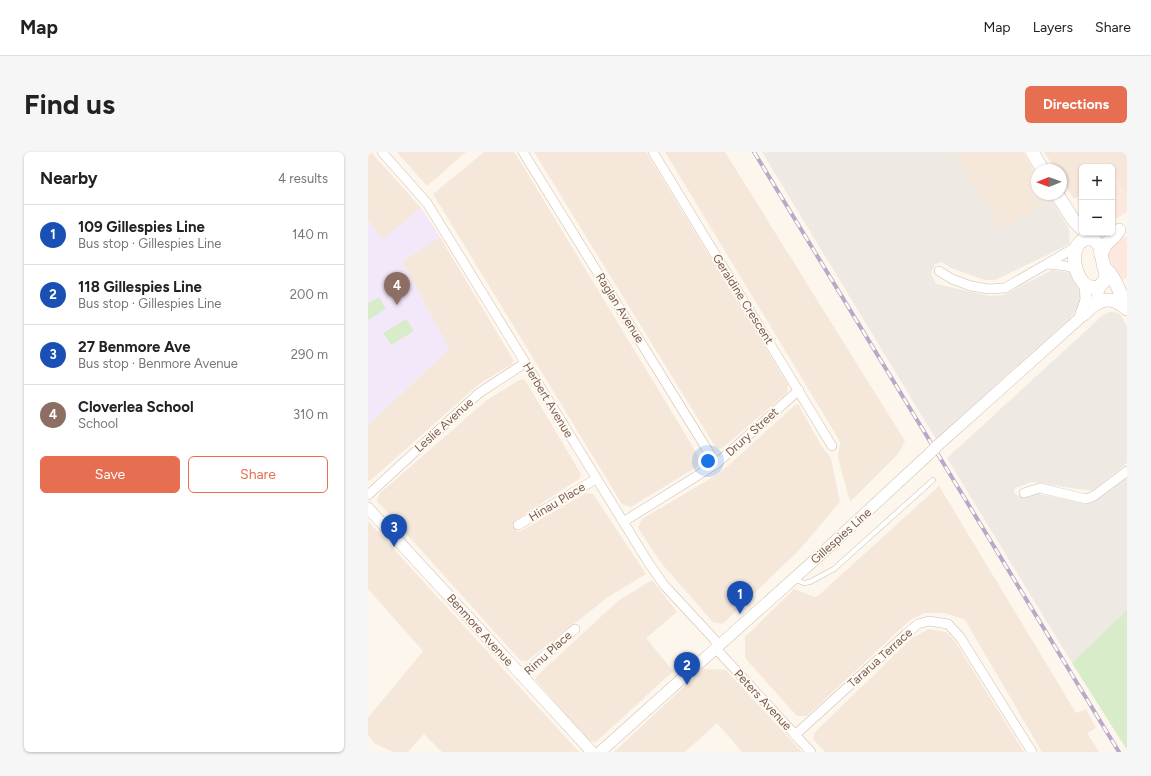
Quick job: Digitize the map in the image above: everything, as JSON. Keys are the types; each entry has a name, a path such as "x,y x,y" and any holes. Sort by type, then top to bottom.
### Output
{"main road":[{"path":"1032,152 1039,164"},
{"path":"1061,200 1079,224"},
{"path":"1117,230 1115,236 1106,244 1102,260 1121,292 1126,305"},
{"path":"1083,236 1077,246 1074,257 1076,270 1085,283 1091,287 1100,286 1126,305"},
{"path":"1077,246 1083,240 1084,236"},
{"path":"1089,236 1099,245 1106,276 1105,280 1100,286"},
{"path":"1094,305 1102,300 1112,300 1126,305"}],"street":[{"name":"Herbert Avenue","path":"382,152 427,203 648,562 664,585 715,640 717,646"},
{"name":"Raglan Avenue","path":"523,152 716,464"},
{"name":"Geraldine Crescent","path":"653,152 832,446"},
{"path":"939,271 952,279 971,286 989,289 1005,288 1077,246"},
{"path":"1048,264 1066,266 1076,270"},
{"path":"1080,318 1086,300 1085,283"},
{"path":"1094,305 1100,286"},
{"name":"Gillespies Line","path":"600,752 793,579 937,446 1080,318 1088,313 1094,305"},
{"name":"Leslie Avenue","path":"368,494 479,393 526,364"},
{"name":"Drury Street","path":"622,522 716,464 799,390"},
{"path":"1024,493 1040,488 1086,499 1094,496 1127,471"},
{"name":"Hinau Place","path":"518,525 596,479"},
{"name":"Benmore Avenue","path":"368,508 592,752"},
{"name":"Tararua Terrace","path":"795,735 906,634 918,624 929,621 948,624 960,637 1032,752"},
{"name":"Rimu Place","path":"521,676 575,629"},
{"name":"Peters Avenue","path":"717,646 719,652 811,752"}],"lane":[{"path":"793,579 804,583 810,582 834,569 933,480"}],"shaded area":[{"path":"368,152 371,152 421,208 383,240 368,220"},
{"path":"397,152 466,152 427,186"},
{"path":"484,152 514,152 517,156 699,457 698,466 631,507 622,504 433,194"},
{"path":"534,152 646,152 788,385 787,393 721,449 716,448"},
{"path":"665,152 725,152 905,441 899,453 850,502 838,458 840,443 838,438"},
{"path":"762,152 954,152 1001,230 1052,200 1069,229 1070,244 995,280 985,280 951,268 942,262 935,264 931,274 936,284 990,296 1003,295 1052,270 1071,273 1082,297 1077,309 1070,318 936,439"},
{"path":"954,152 1023,152 1031,166 1031,200 1049,200 1001,230"},
{"path":"1044,152 1127,152 1127,197 1115,178 1115,164 1079,164 1079,196 1074,199 1067,188 1067,164 1052,164"},
{"path":"1115,178 1127,197 1127,212 1115,219"},
{"path":"421,208 440,237 402,261 449,349 368,425 368,220 383,239"},
{"path":"1127,236 1127,277 1121,281 1108,257 1108,249"},
{"path":"440,237 514,361 511,365 479,384 371,480 368,481 368,425 449,349 402,261"},
{"path":"1110,312 1120,314 1127,326 1127,463 1092,491 1031,482 1015,488 1014,493 1020,497 1034,493 1087,504 1093,502 1127,477 1127,612 1072,663 947,458 1103,315"},
{"path":"521,379 525,380 581,474 579,479 516,520 513,524 517,531 521,531 586,493 593,494 646,574 608,597 527,661 520,660 377,501 379,494 487,400"},
{"path":"798,404 822,447 831,458 840,502 799,550 727,620 722,624 713,622 662,564 638,528 642,519 720,473"},
{"path":"939,486 1076,713 1086,709 1096,728 1087,733 1099,752 1042,752 965,620 945,613 924,613 910,620 807,716 797,716 745,658 745,637 794,589 815,597 819,595"},
{"path":"368,521 579,752 442,752 424,734 408,752 393,752 374,743 368,735 368,718 423,651 368,589"},
{"path":"652,580 677,612 646,638 673,671 596,742 588,741 535,679 618,601"},
{"path":"929,629 946,632 954,640 1024,752 825,752 813,739 815,732 912,638"},
{"path":"703,669 726,670 802,752 742,752 717,723 685,752 614,752"}],"green space":[{"path":"379,297 386,309 368,320 368,303"},
{"path":"406,319 414,331 391,345 383,333"},
{"path":"1127,610 1127,750 1072,663"}],"railway":[{"path":"754,152 1119,752"}],"place":[{"name":"Cloverlea School","path":"397,305"},
{"name":"27 Benmore Ave","path":"394,547"},
{"name":"109 Gillespies Line","path":"740,614"},
{"name":"118 Gillespies Line","path":"687,685"}]}
